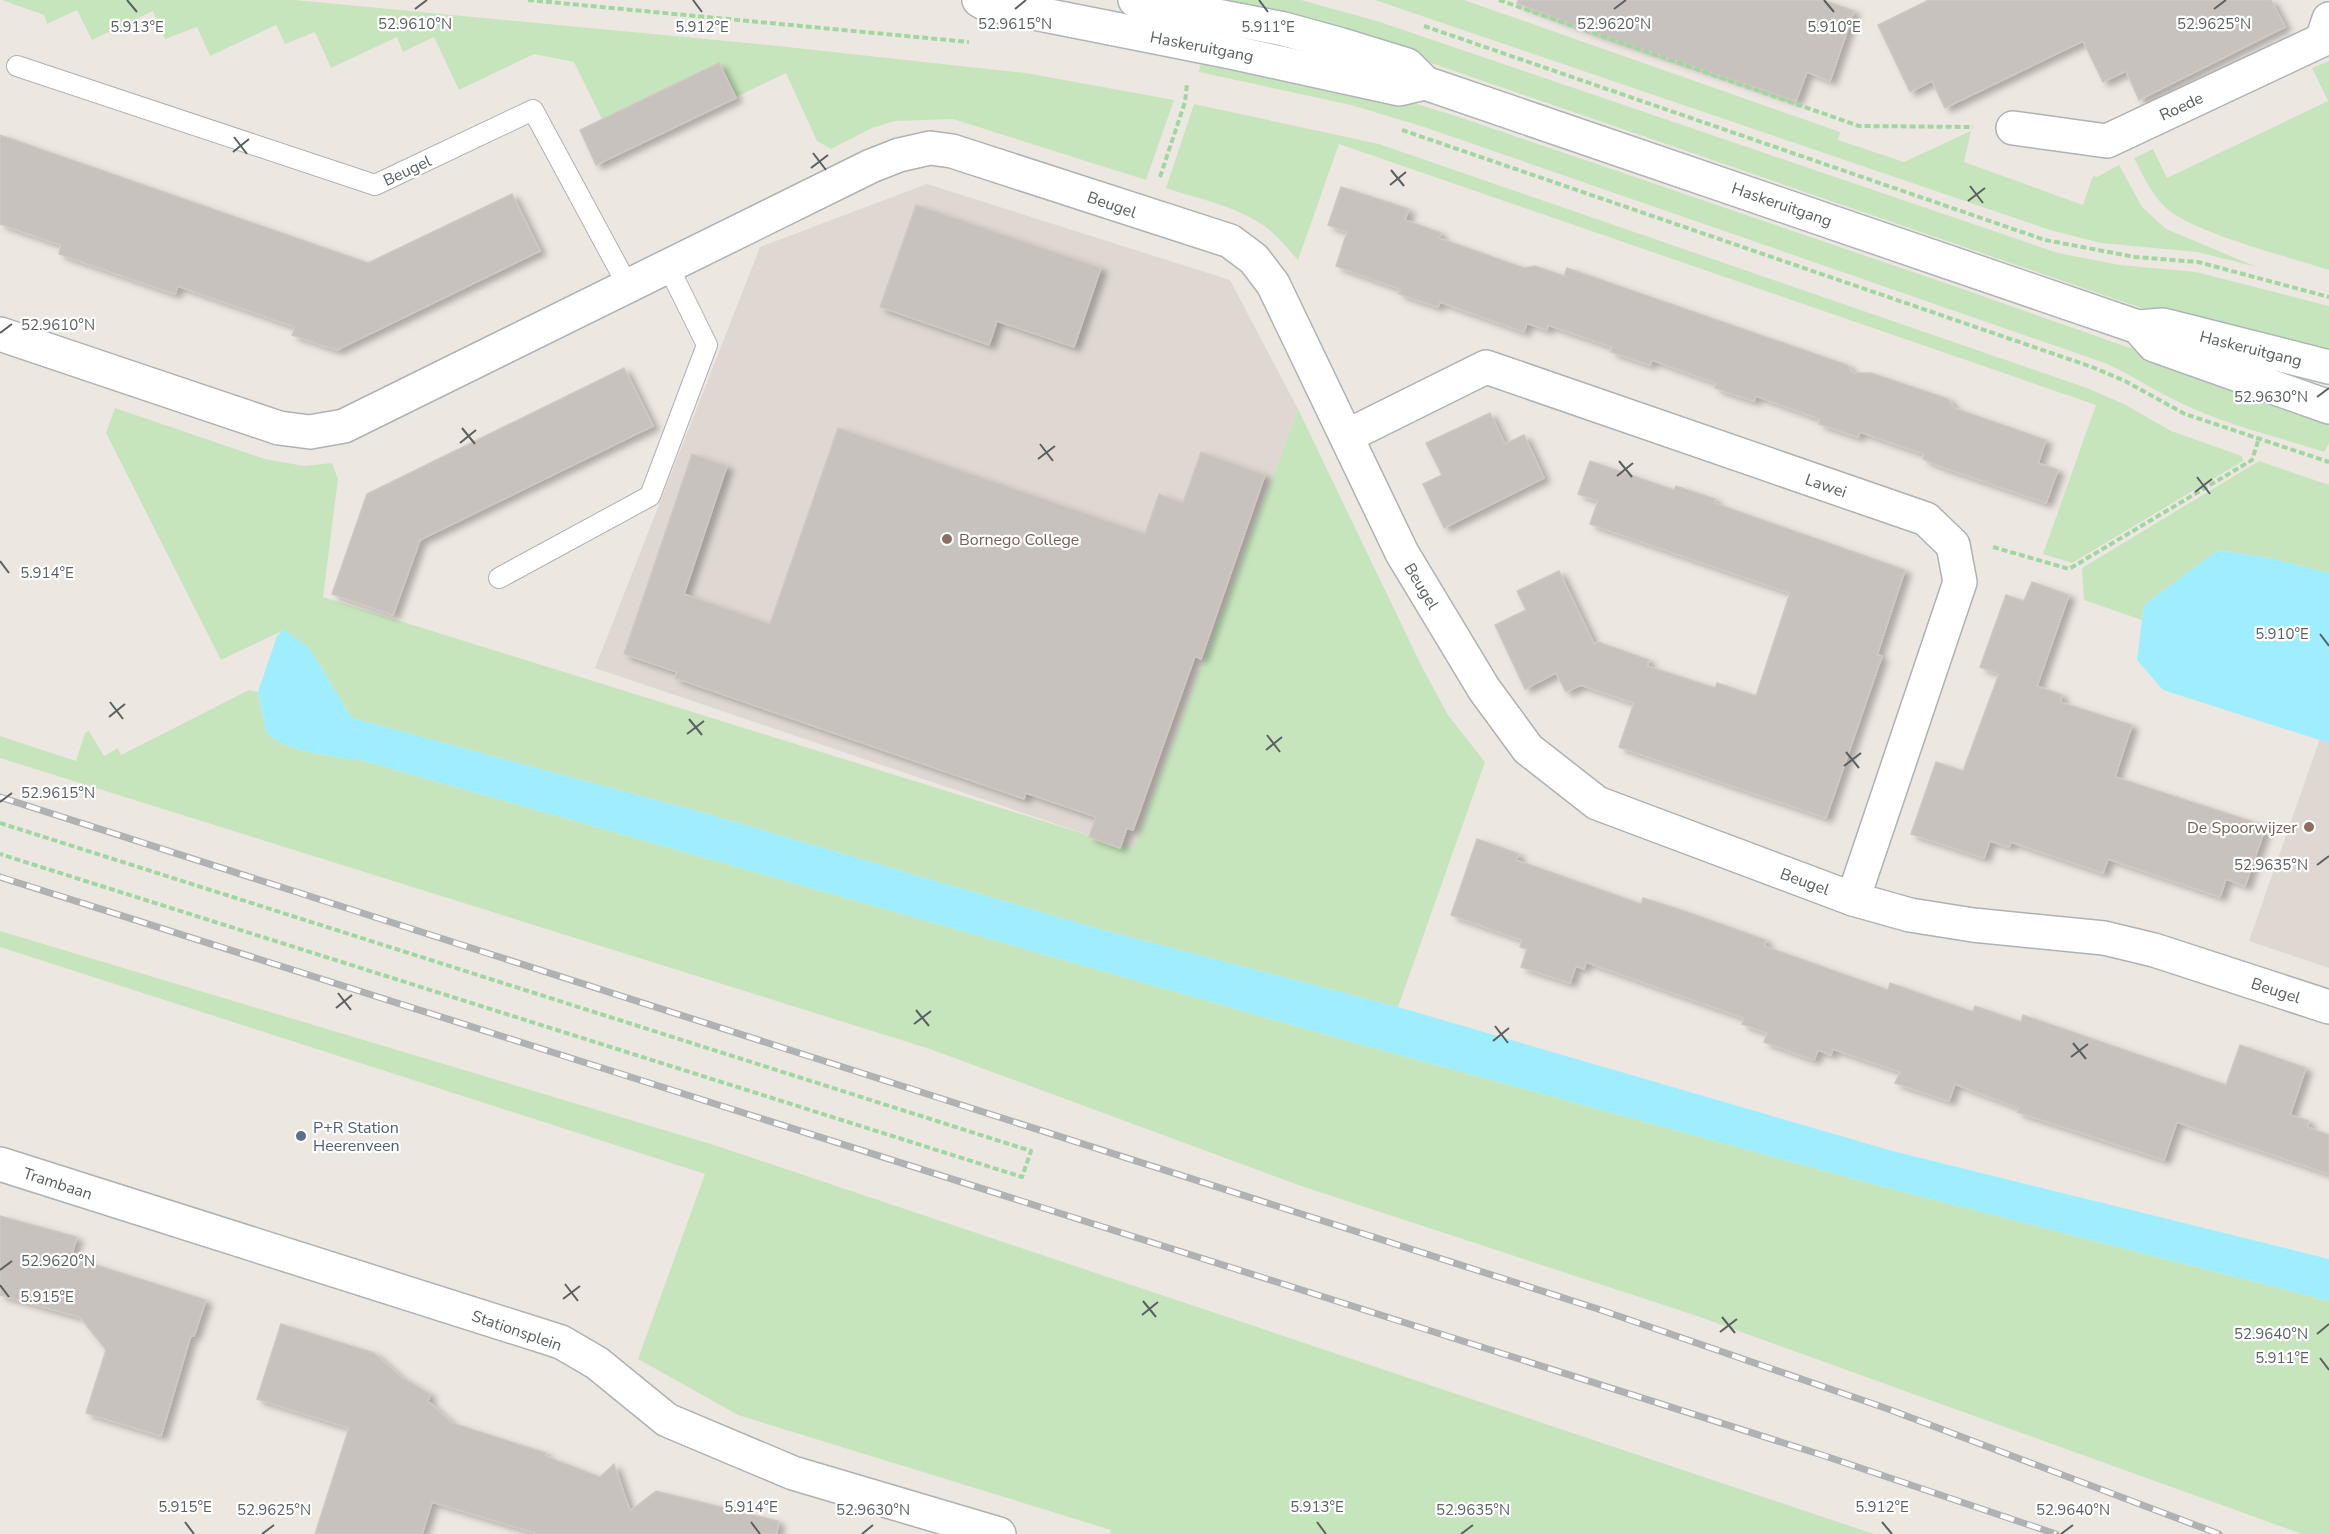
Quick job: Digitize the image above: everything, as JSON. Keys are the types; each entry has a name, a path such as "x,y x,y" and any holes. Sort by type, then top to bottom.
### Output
{"street":[{"name":"Haskeruitgang","path":"979,0 984,3 1231,52 1399,89 1425,83"},
{"name":"Haskeruitgang","path":"1135,0 1284,29 1407,65 1425,83 2138,327 2163,325 2329,368"},
{"name":"Roede","path":"2013,128 2107,141 2322,40 2329,19"},
{"name":"Beugel","path":"0,334 279,428 310,432 344,426 890,158 930,148 951,151 1230,241 1254,259 1273,284 1402,553 1484,689 1528,749 1597,803 1853,899 1910,915 1973,926 2104,938 2165,954 2329,1007"},
{"name":"Haskeruitgang","path":"2138,327 2154,345 2329,407"},
{"name":"Lawei","path":"1347,436 1486,367 1926,519 1953,545"},
{"path":"1853,899 1960,582 1953,545"},
{"name":"Trambaan","path":"0,1164 117,1202"},
{"name":"Stationsplein","path":"117,1202 561,1342 597,1363 668,1420 793,1473 999,1534"}],"lane":[{"name":"Beugel","path":"17,66 375,185 533,110 628,286"},
{"path":"499,578 650,496 707,345 668,266"}],"path":[{"path":"528,0 978,43"},
{"path":"1499,0 1859,126 2013,128"},
{"path":"1418,24 2045,240 2135,257 2198,262 2329,297"},
{"path":"1156,187 1185,102 1186,88"},
{"path":"1400,130 2092,367 2125,381 2172,408 2329,462"},
{"path":"1953,545 2001,548 2069,569 2252,460 2259,438"},
{"path":"0,823 1030,1151 1022,1178 0,854"}],"shaded area":[{"name":"Bornego College","path":"927,184 1230,280 1298,409 1133,850 595,668 760,247"},
{"name":"De Spoorwijzer","path":"2329,713 2329,968 2249,941"}],"green space":[{"path":"2,0 295,0 769,45 1026,73 1174,100 1146,180 953,119 895,121 872,128 831,149 817,141 786,73 736,97 719,63 602,119 574,62 534,54 459,90 434,37 403,52 397,37 331,68 315,32 285,44 276,25 210,56 197,27 165,39 153,11 92,40 77,10 47,24 44,15"},
{"path":"1212,0 1301,0 1380,22 2058,253 2120,265 2196,272 2329,306 2329,357 2235,335 2144,309 1368,42"},
{"path":"1375,0 1464,0 1840,132 1838,140 1904,162 1971,131 1964,162 2083,205 2093,176 2097,177 2119,165 2142,207 2166,229 2257,267 2197,252 2101,243 2050,230"},
{"path":"1202,58 1407,101 1954,286 2329,418 2329,443 2324,452 2217,418 2173,399 2105,363 1424,127 1351,105 1199,72"},
{"path":"2329,61 2329,270 2197,226 2166,208 2156,197 2134,158 2153,149 2167,178 2328,101 2312,68"},
{"path":"1194,104 1379,144 2087,388 2124,404 2171,431 2242,456 2243,461 2072,563 2043,554 2096,405 1339,144 1298,260 1269,230 1248,216 1225,206 1166,188"},
{"path":"115,408 265,459 304,466 332,463 338,479 323,597 1133,849 1298,409 1422,667 1448,715 1485,762 1398,1007 1103,930 704,813 352,718 309,648 284,630 221,660 106,433"},
{"path":"2259,461 2329,485 2329,573 2269,558 2218,550 2144,605 2142,620 2084,600 2082,568"},
{"path":"249,690 258,692 266,732 274,739 297,749 364,761 1355,1043 1876,1185 2329,1301 2329,1534 2302,1534 1697,1316 1301,1186 930,1049 0,758 0,736 76,761 85,733 89,731 104,756 118,748 121,755"},
{"path":"0,931 714,1145 1874,1534 1110,1534 1111,1530 738,1415 638,1359 705,1174 0,947"}],"water":[{"path":"2218,550 2269,558 2329,573 2329,743 2163,690 2137,660 2144,605"},
{"path":"284,629 309,648 352,718 704,813 1103,930 1398,1007 1889,1150 2329,1259 2329,1301 1876,1185 1355,1043 364,761 297,749 274,739 266,732 258,692 277,636"}],"building":[{"path":"1518,0 1823,0 1854,11 1830,81 1807,72 1796,101 1595,33 1517,3"},
{"path":"1929,0 2271,0 2285,27 2139,100 2126,71 2103,82 2083,41 1945,108 1932,81 1910,92 1878,25"},
{"path":"719,63 736,98 596,165 580,130"},
{"path":"0,135 368,263 512,194 540,251 337,350 292,335 295,327 178,286 175,294 59,254 61,245 0,224"},
{"path":"1341,187 1409,209 1405,220 1441,233 1439,238 1524,268 1535,266 1564,276 1567,268 1847,365 1853,373 1871,373 1948,399 1954,408 2046,440 2038,463 2058,470 2046,503 1942,467 1923,459 1924,454 1860,432 1858,437 1819,424 1820,419 1756,396 1754,401 1735,395 1715,388 1716,383 1652,360 1650,365 1611,352 1612,347 1548,325 1547,330 1527,323 1524,332 1440,302 1438,307 1399,294 1400,289 1336,266 1347,232 1328,225"},
{"path":"916,205 1101,268 1074,347 997,321 989,345 880,307"},
{"path":"624,368 653,426 420,540 393,615 332,594 367,494"},
{"path":"1490,413 1505,444 1524,435 1544,478 1444,528 1423,484 1442,475 1426,443"},
{"path":"838,428 1145,534 1159,494 1183,503 1201,452 1265,475 1201,659 1195,656 1133,830 1127,828 1120,848 1089,837 1096,817 1026,793 1024,799 675,678 677,672 624,654 692,454 727,466 684,594 770,624"},
{"path":"1590,461 1674,490 1676,486 1715,499 1714,503 1905,570 1877,655 1882,656 1826,818 1619,747 1634,703 1581,685 1566,692 1556,673 1525,689 1495,625 1526,610 1517,591 1559,571 1594,644 1598,642 1649,660 1647,666 1715,688 1717,683 1756,696 1790,593 1590,524 1598,501 1578,494"},
{"path":"2032,582 2069,595 2037,686 2062,695 2060,702 2132,725 2115,777 2266,826 2245,886 2226,879 2220,897 2108,859 2103,873 2011,842 2009,847 1990,841 1984,858 1911,834 1936,762 1963,771 1999,674 1980,667 2006,595 2024,601"},
{"path":"1477,839 1519,854 1516,860 1641,904 1643,898 1684,911 1766,940 1764,946 1888,990 1890,983 1973,1012 1975,1006 2021,1022 2023,1015 2226,1085 2240,1045 2306,1068 2290,1115 2309,1121 2307,1127 2329,1135 2329,1174 2177,1122 2164,1160 2017,1112 2019,1108 1955,1084 1949,1101 1895,1083 1900,1072 1833,1049 1831,1055 1818,1050 1814,1060 1764,1042 1767,1033 1742,1024 1744,1018 1586,962 1584,969 1576,966 1570,983 1521,967 1527,949 1520,947 1522,940 1451,915"},
{"path":"0,1216 77,1237 71,1257 206,1300 194,1336 191,1335 161,1436 86,1413 106,1350 80,1317 0,1295"},
{"path":"281,1324 374,1353 401,1377 430,1394 428,1401 452,1423 546,1453 545,1456 600,1477 614,1464 630,1511 656,1491 778,1521 777,1534 539,1534 432,1502 422,1534 315,1534 349,1428 257,1399"}],"railway":[{"path":"0,797 1598,1309 1888,1409 2219,1534"},
{"path":"0,877 1825,1456 2056,1534"}],"place":[{"name":"Bornego College","path":"947,539"},
{"name":"De Spoorwijzer","path":"2309,827"},
{"name":"P+R Station Heerenveen","path":"301,1136"}]}
